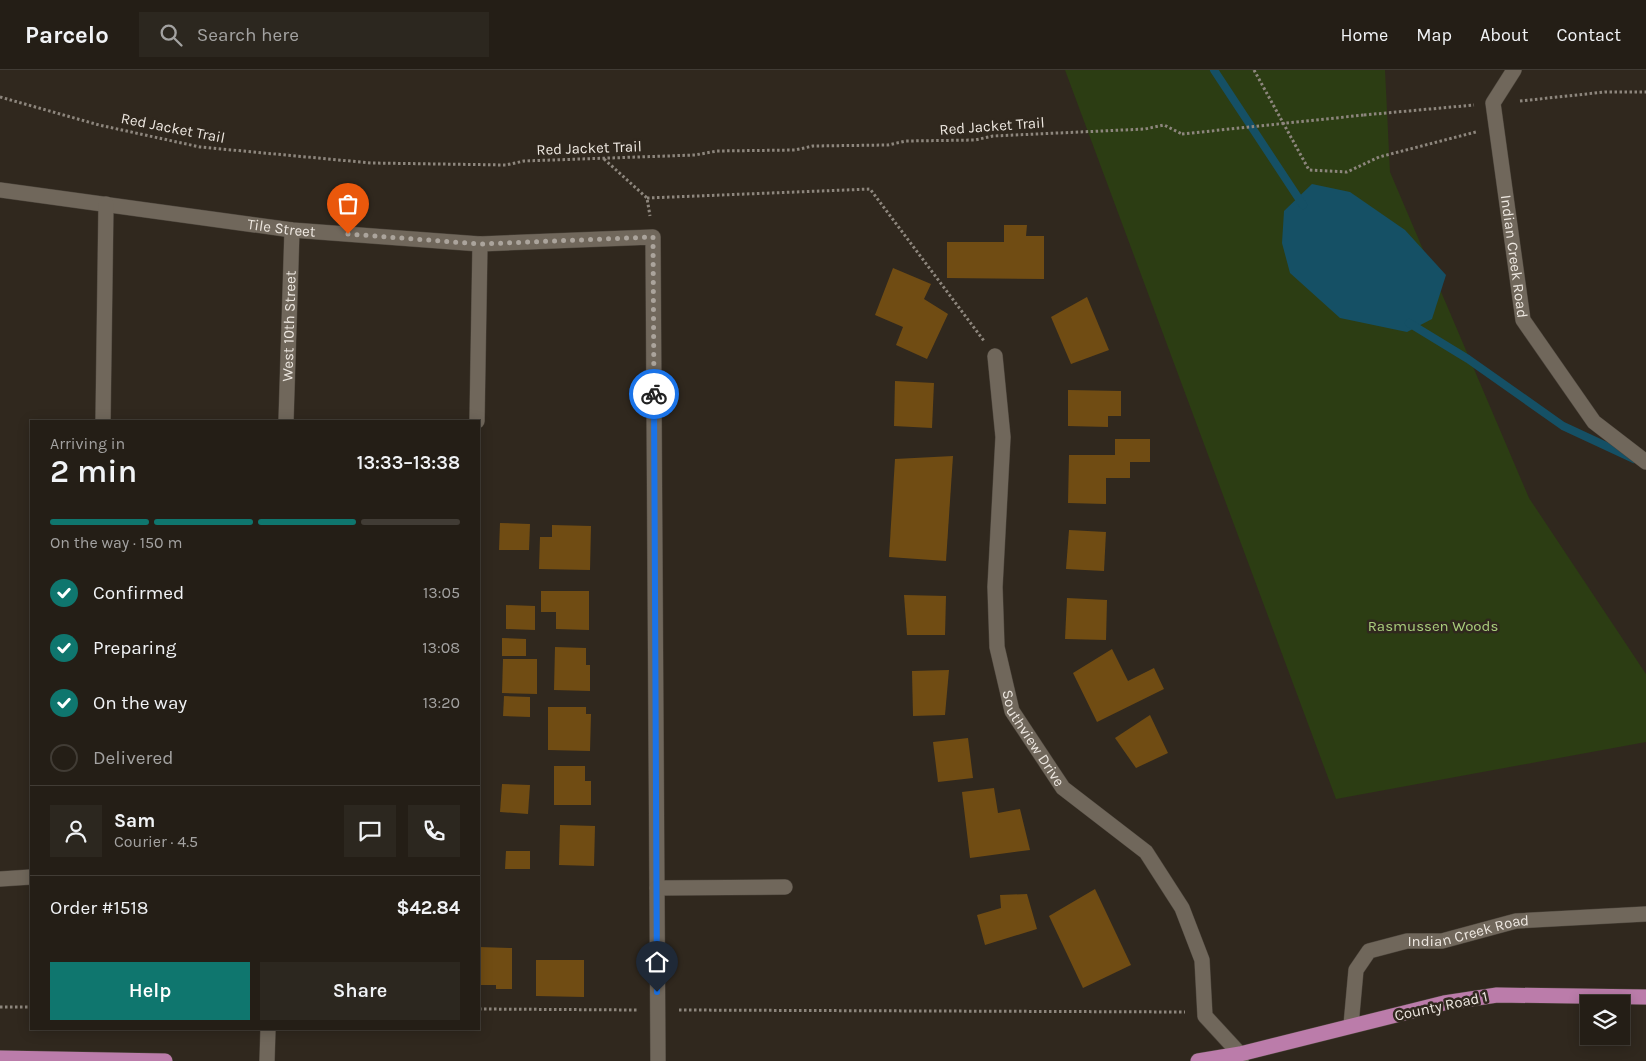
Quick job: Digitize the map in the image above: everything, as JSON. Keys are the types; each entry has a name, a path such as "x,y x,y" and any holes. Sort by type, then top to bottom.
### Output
{"main road":[{"name":"County Road 1","path":"1198,1061 1240,1057 1351,1025 1444,1003 1497,995 1646,997"},
{"path":"0,1058 165,1061"}],"street":[{"name":"Indian Creek Road","path":"1514,70 1493,104 1522,320 1594,422 1646,462"},
{"name":"Tile Street","path":"0,190 292,230 480,244 653,237"},
{"path":"102,420 106,204"},
{"name":"West 10th Street","path":"286,420 292,230"},
{"path":"653,237 658,1061"},
{"path":"477,420 480,244"},
{"name":"Southview Drive","path":"995,356 1003,437 994,587 996,647 1012,711 1063,788 1146,852 1182,908 1202,960 1205,1016"},
{"path":"0,879 30,877"},
{"path":"657,888 785,887"},
{"name":"Indian Creek Road","path":"1351,1025 1356,970 1370,951 1407,941 1442,941 1516,921 1646,914"},
{"path":"1205,1016 1240,1057"},
{"path":"267,1061 268,1030"}],"path":[{"path":"1254,70 1309,170 1347,172 1379,157 1496,127"},
{"name":"Red Jacket Trail","path":"0,97 99,125 200,147 370,163 506,165 524,161 695,156 717,151 795,150 813,146 888,145 906,141 975,140 993,136 1145,129 1164,125 1182,134 1364,115"},
{"path":"603,159 647,198 653,237"},
{"path":"647,198 870,189 995,356"},
{"path":"0,1007 30,1007"},
{"path":"480,1009 1181,1011 1205,1016"}],"green space":[{"name":"Rasmussen Woods","path":"1065,70 1385,70 1390,172 1529,498 1646,674 1646,742 1336,799"}],"water":[{"path":"1312,184 1350,192 1405,230 1446,275 1432,319 1407,332 1340,318 1290,273 1282,243 1284,211"}],"building":[{"path":"1004,225 1027,225 1026,236 1044,236 1044,279 947,278 947,242 1004,242"},
{"path":"893,268 931,284 924,299 948,314 927,359 896,345 903,327 875,315"},
{"path":"1087,297 1109,350 1071,364 1051,317"},
{"path":"895,381 934,383 932,428 894,426"},
{"path":"1068,390 1121,391 1121,416 1108,416 1108,427 1068,426"},
{"path":"1115,439 1150,439 1150,462 1130,462 1130,478 1106,478 1106,504 1068,503 1069,455 1115,455"},
{"path":"953,456 946,561 889,557 895,459"},
{"path":"500,523 530,524 529,550 499,550"},
{"path":"552,525 591,526 590,570 539,569 540,537 552,537"},
{"path":"1069,530 1106,532 1104,571 1066,569"},
{"path":"541,591 589,591 589,630 556,629 556,612 541,612"},
{"path":"904,595 946,596 945,635 907,635"},
{"path":"1067,598 1107,600 1106,640 1065,639"},
{"path":"506,605 535,606 535,630 506,629"},
{"path":"502,638 526,639 526,656 502,656"},
{"path":"555,647 586,648 586,665 590,665 590,691 554,690"},
{"path":"1112,649 1128,681 1154,668 1164,689 1097,722 1073,673"},
{"path":"503,659 537,659 537,694 502,693"},
{"path":"949,670 945,715 913,716 912,671"},
{"path":"504,696 530,697 530,717 503,716"},
{"path":"548,707 586,707 586,714 591,714 590,751 548,750"},
{"path":"1150,715 1168,753 1136,768 1115,738"},
{"path":"968,738 973,778 938,782 933,742"},
{"path":"554,766 585,766 585,781 591,781 591,805 554,805"},
{"path":"502,784 530,785 528,814 500,812"},
{"path":"994,788 998,813 1020,809 1030,850 970,858 962,792"},
{"path":"560,825 595,826 594,866 559,865"},
{"path":"506,851 530,851 530,869 505,869"},
{"path":"1095,889 1131,965 1083,988 1049,916"},
{"path":"1027,894 1037,929 985,945 977,915 1001,908 1000,895"},
{"path":"480,947 512,948 512,989 496,989 496,985 480,985"},
{"path":"536,960 584,960 584,997 536,996"}],"waterway":[{"path":"1214,70 1303,205"},
{"path":"1409,323 1468,359 1563,426 1634,459"}],"way so far":[{"path":"348,234 480,244 653,237 654,394"}],"route":[{"path":"654,394 657,992"}]}
